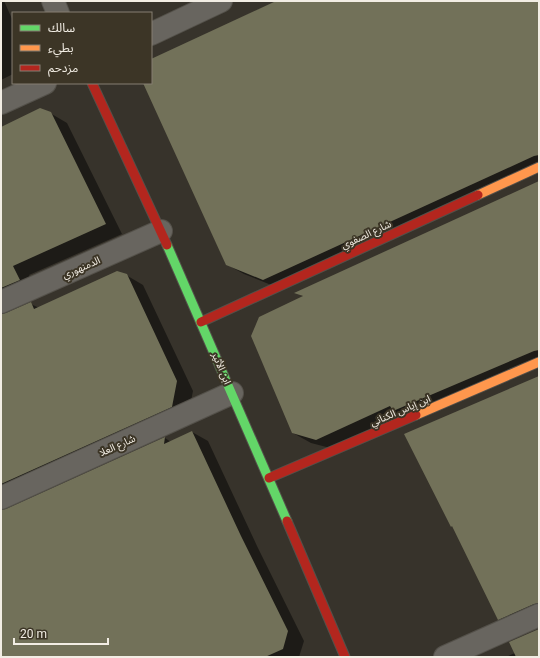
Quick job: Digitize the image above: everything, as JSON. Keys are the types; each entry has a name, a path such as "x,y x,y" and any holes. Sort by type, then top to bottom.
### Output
{"street":[{"path":"53,1 58,12"},
{"path":"152,34 221,1"},
{"path":"1,103 43,84"},
{"name":"ابن الأثير","path":"92,84 202,322 345,657"},
{"name":"شارع الصفوي","path":"202,322 539,167"},
{"name":"الدمنهوري","path":"1,302 161,232"},
{"name":"ابن إياس الكناني","path":"269,478 539,362"},
{"name":"شارع العلا","path":"1,498 232,393"},
{"path":"445,657 539,615"}],"building":[{"path":"276,1 539,1 539,155 263,280 226,265 143,84 152,84 152,59"},
{"path":"40,108 51,112 106,224 13,266 20,280 1,288 1,127"},
{"path":"539,181 539,350 393,411 390,406 316,440 292,433 251,336 259,317 303,296 294,293"},
{"path":"117,271 127,274 177,381 172,407 1,484 1,314 31,302 34,309"},
{"path":"539,376 539,603 498,620 452,526 451,527 404,434"},
{"path":"192,431 241,536 288,631 283,649 265,657 1,657 1,510 165,437 164,444"},
{"path":"539,629 539,657 516,657 509,642"}],"traffic: fast":[{"path":"167,245 287,521"}],"traffic: slow":[{"path":"478,195 539,167"},
{"path":"416,415 539,362"}],"traffic: jam":[{"path":"92,84 167,245"},
{"path":"201,322 478,195"},
{"path":"269,478 416,415"},
{"path":"287,521 345,657"}]}
